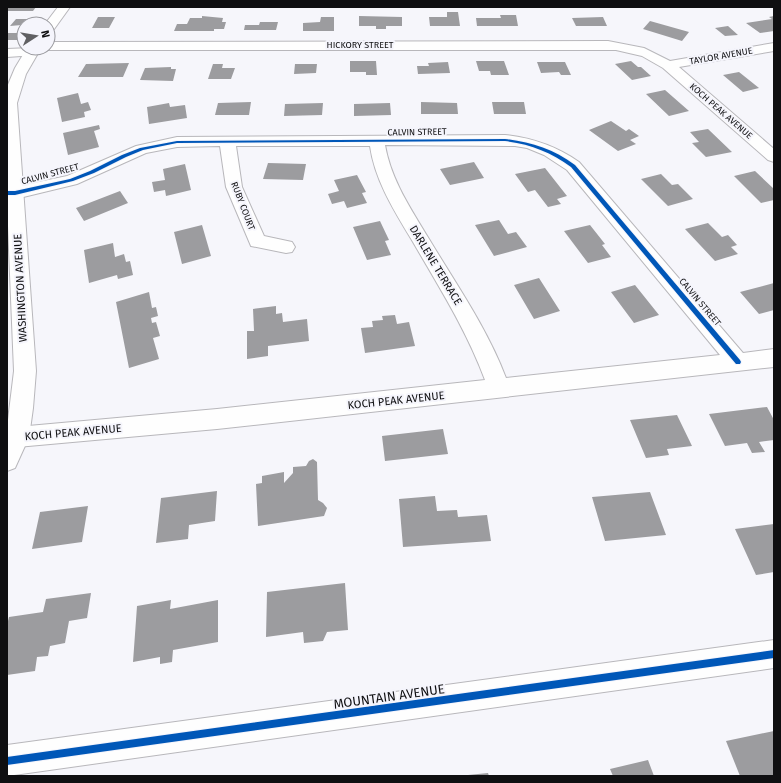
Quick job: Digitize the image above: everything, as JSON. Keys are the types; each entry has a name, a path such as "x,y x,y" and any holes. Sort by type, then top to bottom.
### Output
{"street":[{"path":"56,18 64,7"},
{"name":"HICKORY STREET","path":"56,46 608,45 650,54 668,65"},
{"name":"TAYLOR AVENUE","path":"668,65 774,47"},
{"name":"WASHINGTON AVENUE","path":"7,460 17,437 22,408 25,371 11,193 10,103 14,84 28,56"},
{"name":"KOCH PEAK AVENUE","path":"668,65 774,157"},
{"name":"RUBY COURT","path":"227,141 234,187 257,241 286,247"},
{"name":"CALVIN STREET","path":"11,193 71,180 92,172 124,156 158,145 177,142 513,141 536,145 561,156 573,166 738,362"},
{"name":"DARLENE TERRACE","path":"377,142 380,162 391,187 413,227 471,323 489,361 499,388"},
{"name":"KOCH PEAK AVENUE","path":"17,437 217,420 774,358"},
{"name":"MOUNTAIN AVENUE","path":"7,761 774,654"}],"building":[{"path":"7,7 36,7 33,11 7,11"},
{"path":"447,12 458,12 460,26 430,26 429,17 447,17"},
{"path":"500,15 516,15 518,26 477,26 476,18 501,18"},
{"path":"202,16 223,18 222,22 226,22 224,29 214,29 214,31 174,31 177,24 187,24 190,18 202,18"},
{"path":"359,16 402,17 402,26 386,26 386,29 376,29 376,26 359,26"},
{"path":"774,16 774,31 760,33 746,23 772,19 769,17"},
{"path":"98,17 115,17 109,28 92,28"},
{"path":"321,17 334,17 334,31 303,31 303,23 320,22"},
{"path":"603,17 607,26 576,26 572,18"},
{"path":"16,19 16,25 10,26"},
{"path":"650,21 689,32 682,41 643,29"},
{"path":"260,22 278,22 276,30 244,30 245,25 259,25"},
{"path":"728,26 738,35 725,36 715,28"},
{"path":"7,33 16,33 16,40 7,40"},
{"path":"350,61 376,61 377,75 366,75 366,72 350,72"},
{"path":"476,61 504,61 509,75 491,75 490,71 479,71"},
{"path":"631,61 651,76 632,80 615,64"},
{"path":"448,62 450,73 418,74 417,66 429,66 428,63"},
{"path":"537,62 565,62 571,75 561,75 559,72 541,73"},
{"path":"129,63 123,77 78,77 86,64"},
{"path":"213,64 223,64 222,68 235,68 231,79 208,79"},
{"path":"295,64 317,64 316,73 294,74"},
{"path":"171,67 171,69 176,69 173,81 140,80 145,68"},
{"path":"739,72 759,88 743,92 723,75"},
{"path":"665,90 689,111 669,116 646,94"},
{"path":"78,93 81,104 88,102 91,110 84,112 85,117 62,122 57,98"},
{"path":"251,102 249,115 215,115 218,103"},
{"path":"421,102 457,103 458,114 421,114"},
{"path":"492,102 524,102 526,114 494,114"},
{"path":"169,103 170,107 185,105 187,118 149,124 147,107"},
{"path":"323,103 322,115 284,116 285,104"},
{"path":"390,103 391,115 354,116 354,104"},
{"path":"611,121 626,131 629,129 639,136 630,140 636,144 618,151 589,130"},
{"path":"99,125 100,129 94,131 99,147 68,155 63,133"},
{"path":"708,129 732,152 706,157 692,143 699,142 690,132"},
{"path":"474,162 484,178 450,185 440,169"},
{"path":"268,163 306,164 303,180 263,179"},
{"path":"185,164 191,190 166,196 165,190 154,192 152,182 165,180 163,169"},
{"path":"545,168 567,196 557,199 561,204 548,207 535,190 528,192 515,174"},
{"path":"755,171 774,189 774,200 761,203 734,176"},
{"path":"661,174 672,185 678,184 693,199 668,206 641,179"},
{"path":"357,175 366,192 362,193 367,203 347,208 344,201 332,204 328,194 339,191 334,180"},
{"path":"120,191 128,203 84,221 76,208"},
{"path":"499,220 508,234 516,232 527,247 494,256 475,225"},
{"path":"380,221 389,240 385,241 391,255 367,260 353,227"},
{"path":"708,223 722,237 728,235 737,245 731,247 738,254 715,261 685,229"},
{"path":"202,225 211,256 182,264 174,232"},
{"path":"590,225 605,244 602,245 611,257 588,263 564,231"},
{"path":"113,243 115,257 124,254 126,262 130,261 133,275 118,279 117,275 89,283 84,250"},
{"path":"539,278 560,311 534,319 514,285"},
{"path":"774,283 774,310 759,314 740,292"},
{"path":"635,285 659,315 634,323 611,292"},
{"path":"149,292 152,308 156,307 158,316 151,318 152,323 156,322 160,336 153,338 159,359 129,368 116,302"},
{"path":"276,306 276,314 282,313 283,322 307,319 309,341 268,346 268,356 247,359 247,331 254,331 253,309"},
{"path":"395,315 397,324 409,322 415,346 365,353 361,328 373,327 372,321 383,320 382,316"},
{"path":"767,407 774,420 774,440 759,442 765,452 752,453 747,443 725,446 709,414"},
{"path":"677,415 692,446 667,449 669,455 646,458 630,420"},
{"path":"443,429 448,454 385,461 382,436"},
{"path":"313,459 317,462 318,500 327,508 324,516 258,526 256,484 262,483 262,476 284,472 284,483 293,473 293,467 306,466 309,461"},
{"path":"217,491 215,521 189,525 188,539 156,543 161,498"},
{"path":"650,492 666,535 605,541 592,497"},
{"path":"435,496 437,511 457,510 458,517 487,515 491,541 403,547 399,499"},
{"path":"88,506 82,542 32,549 40,512"},
{"path":"774,524 774,572 756,575 735,529"},
{"path":"345,583 348,630 327,632 323,641 304,643 303,632 266,637 267,592"},
{"path":"91,593 87,618 69,621 65,643 50,646 48,656 37,657 35,671 7,675 7,625 9,617 43,612 46,599"},
{"path":"171,600 170,609 218,600 218,642 173,650 172,662 160,664 160,657 133,662 137,606"},
{"path":"774,731 774,776 740,776 726,741"},
{"path":"648,760 654,776 613,776 610,769"},
{"path":"488,773 489,776 468,776 468,775"}],"cycle path":[{"path":"7,193 15,193 71,180 142,149 177,142 505,140 533,145 558,155 573,166 738,362"},
{"path":"7,761 774,654"}]}
